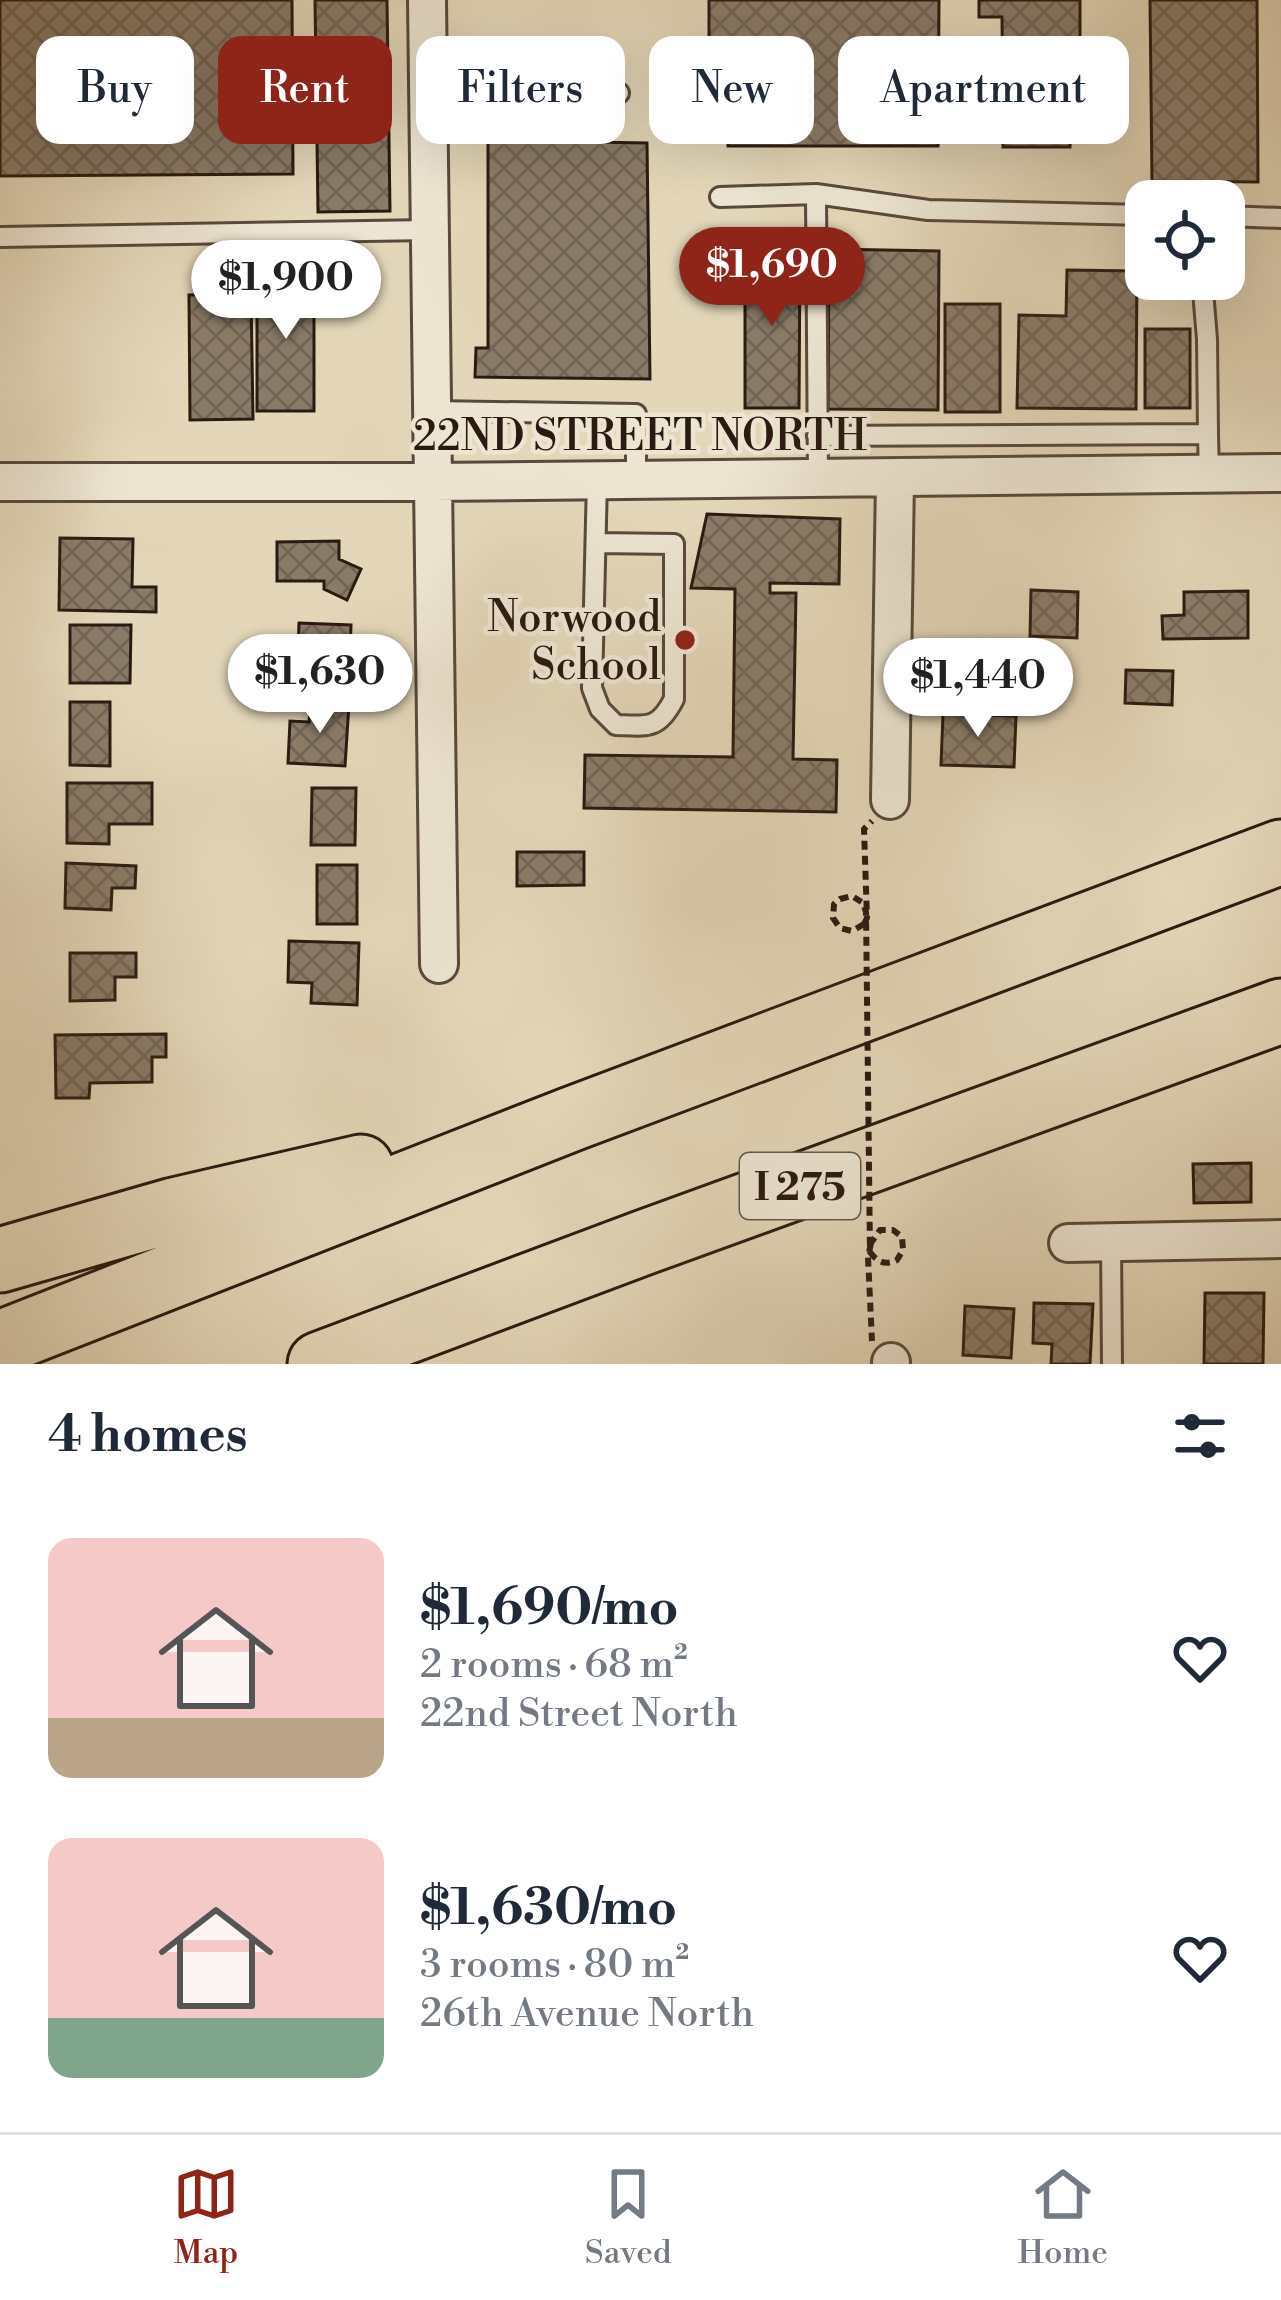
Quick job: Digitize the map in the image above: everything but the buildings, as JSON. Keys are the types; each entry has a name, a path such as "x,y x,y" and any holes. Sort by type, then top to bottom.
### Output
{"highway":[{"path":"0,1342 574,1118 1281,852"},
{"name":"I 275","path":"320,1364 1281,1011"},
{"path":"0,1260 174,1210 574,1118"},
{"path":"424,1364 645,1242"}],"street":[{"path":"427,0 427,36"},
{"path":"428,144 439,964"},
{"name":"22ND STREET NORTH","path":"0,482 1281,473"},
{"path":"890,800 896,478"},
{"path":"1067,1243 1281,1239"}],"lane":[{"path":"816,194 818,478"},
{"path":"720,196 816,194 928,210 1125,215"},
{"path":"1245,217 1281,218"},
{"path":"0,237 430,230"},
{"path":"1204,300 1209,475"},
{"path":"432,412 636,414 636,480"},
{"path":"817,436 1208,434"},
{"path":"946,477 949,435"},
{"path":"1011,435 1012,477"},
{"path":"1063,435 1067,476"},
{"path":"1134,435 1137,476"},
{"path":"596,543 674,544 674,699 664,718 645,726 616,725 600,709 592,688 597,480"},
{"path":"1111,1243 1112,1364"}],"path":[{"path":"890,800 864,829 867,918 864,924 852,931 840,928 833,918 839,899 852,896 863,903 866,912 870,1252 886,1263 897,1260 903,1250 902,1237 893,1230 880,1230 871,1243 868,1257 872,1341 891,1363"}],"place":[{"name":"Norwood School","path":"685,640"}]}
